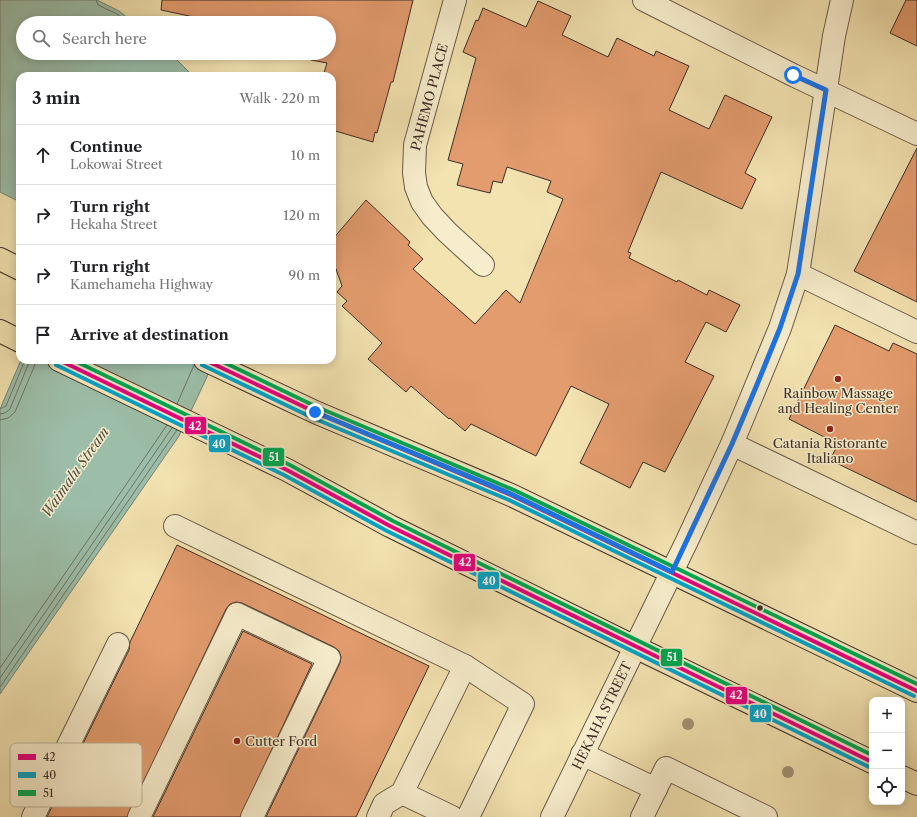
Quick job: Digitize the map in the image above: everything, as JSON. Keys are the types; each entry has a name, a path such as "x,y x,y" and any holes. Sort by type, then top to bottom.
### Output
{"main road":[{"path":"0,260 16,267"},
{"path":"67,364 287,470 390,526 869,761"},
{"path":"212,364 315,412 511,494 917,692"},
{"path":"905,778 917,784"}],"street":[{"name":"PAHEMO PLACE","path":"455,0 415,145 414,174 416,187 422,202 432,216 446,232 482,265"},
{"path":"644,0 917,134"},
{"name":"HEKAHA STREET","path":"552,817 672,572 732,444 780,328 798,274 826,90 842,0"},
{"path":"798,274 917,332"},
{"path":"732,444 917,534"},
{"path":"175,526 465,666 523,704 468,817"},
{"path":"138,817 237,614 329,658 252,817"},
{"path":"69,743 118,644"},
{"path":"378,817 384,804 402,793 465,666"},
{"path":"582,754 656,789"},
{"path":"642,817 666,768 766,817"},
{"path":"402,793 452,817"},
{"path":"33,817 38,807"}],"water":[{"path":"0,0 97,0 119,11 125,16 16,16 16,60 177,60 189,72 16,72 16,200 0,192"},
{"name":"Waimalu Stream","path":"19,364 210,364 207,377 179,436 0,694 0,409"}],"building":[{"path":"162,0 413,0 393,82 391,82 377,133 375,132 373,142 336,131 336,72 324,72 327,63 311,60 336,60 336,16 189,16 161,10"},
{"path":"906,0 917,0 917,46 890,33"},
{"path":"538,1 571,16 562,35 608,57 617,38 654,56 656,51 689,66 669,110 709,129 725,95 772,117 745,173 756,179 742,209 661,172 628,252 631,253 629,258 677,282 678,280 707,295 709,290 740,305 726,332 706,322 685,362 714,376 665,472 643,462 630,488 580,463 609,404 571,386 536,456 471,424 465,431 411,386 406,392 368,359 382,343 342,306 347,301 337,292 342,286 336,269 336,235 366,200 410,242 408,245 423,259 413,269 475,324 506,290 520,303 563,199 547,192 551,181 507,167 502,183 493,181 490,193 457,185 463,164 448,160 476,58 463,52 476,20 478,21 483,8 526,27"},
{"path":"917,148 917,302 854,271"},
{"path":"835,325 889,351 893,343 917,354 917,502 830,460 838,444 789,419"},
{"path":"177,545 429,666 356,817 266,817 340,663 341,657 339,651 334,647 242,603 236,602 230,604 226,609 142,785 142,743 83,743 129,650 130,642"},
{"path":"243,631 312,664 240,817 153,817"},
{"path":"52,807 132,807 127,817 47,817"}],"transit line":[{"name":"42","path":"67,364 287,470 390,526 869,761"},
{"name":"51","path":"81,364 290,465 393,521 869,754"},
{"name":"42","path":"213,364 315,412 511,495 917,691"},
{"name":"51","path":"227,364 317,407 514,490 917,684"},
{"name":"40","path":"56,365 284,475 387,531 869,767"},
{"name":"40","path":"202,365 313,418 509,500 914,696"}],"place":[{"name":"Rainbow Massage and Healing Center","path":"838,379"},
{"name":"Catania Ristorante Italiano","path":"830,429"},
{"name":"Cutter Ford","path":"237,741"}],"route":[{"path":"315,412 511,494 672,572 732,444 780,328 798,274 826,90 793,75"}]}
